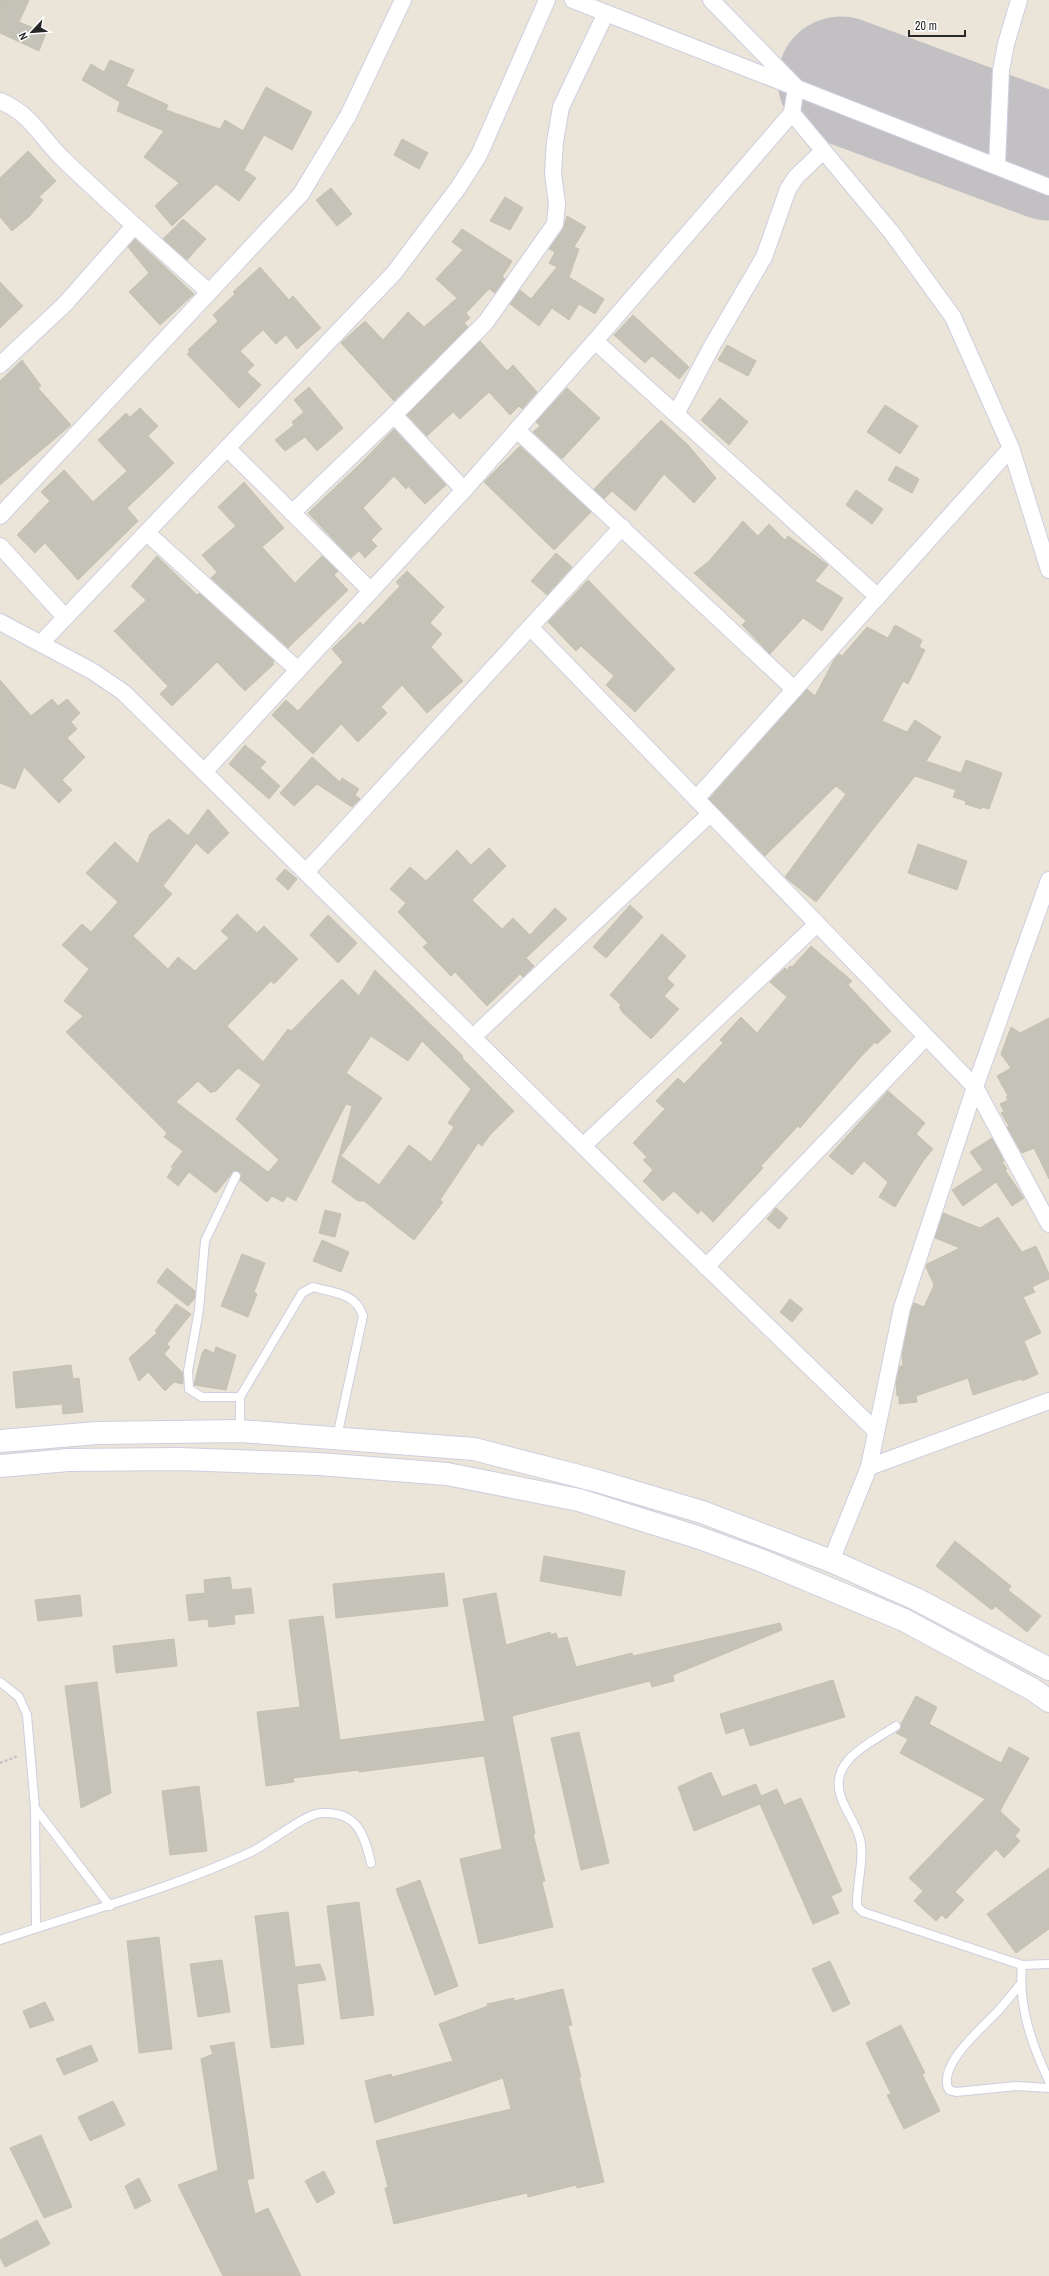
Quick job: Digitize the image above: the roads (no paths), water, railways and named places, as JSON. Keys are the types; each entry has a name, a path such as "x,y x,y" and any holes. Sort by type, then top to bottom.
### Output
{"street":[{"path":"0,516 301,194 348,116 404,0"},
{"path":"41,643 394,274 458,188 479,155 547,0"},
{"path":"573,0 1049,187"},
{"path":"710,0 796,87"},
{"path":"997,166 1002,70 1006,44 1019,0"},
{"path":"292,513 394,415 486,322 555,224 557,204 553,173 555,142 561,107 606,13"},
{"path":"204,772 464,490 595,341 792,113 796,87"},
{"path":"0,101 23,113 54,150 134,226 209,292"},
{"path":"792,113 892,233 953,317 1011,448 1049,570"},
{"path":"676,414 712,346 764,257 788,189 796,177 824,151"},
{"path":"0,365 65,304 134,226"},
{"path":"595,341 878,597"},
{"path":"394,415 464,490"},
{"path":"517,430 794,689"},
{"path":"696,799 1011,448"},
{"path":"228,449 371,591"},
{"path":"306,872 622,527"},
{"path":"147,533 298,670"},
{"path":"0,546 66,617"},
{"path":"0,622 92,670 123,692 706,1267 876,1431"},
{"path":"530,627 975,1087 1049,1224"},
{"path":"473,1037 710,814"},
{"path":"831,1561 869,1467 902,1308 975,1087 1044,909 1049,880"},
{"path":"583,1146 817,924"},
{"path":"706,1267 926,1037"},
{"path":"869,1467 1049,1401"},
{"path":"0,1441 97,1433 240,1431 474,1449 594,1480 702,1512 831,1561 916,1599 1049,1670"},
{"path":"0,1466 68,1460 179,1458 318,1464 447,1474 579,1500 696,1537 760,1560 904,1620 1032,1689 1049,1701"}],"lane":[{"path":"236,1176 205,1241 199,1310 188,1372 189,1389 202,1397 240,1397"},
{"path":"240,1431 240,1397 302,1293 313,1288 350,1297 360,1306 363,1316 337,1438"},
{"path":"0,1682 19,1697 27,1715 35,1808 36,1928"},
{"path":"896,1726 848,1759 841,1768 838,1778 840,1796 860,1836 861,1849 856,1894 857,1906 863,1912 1022,1965 1049,1964"},
{"path":"35,1808 110,1906"},
{"path":"0,1940 110,1906 252,1852 303,1820 321,1813 335,1814 355,1822 365,1838 371,1863"},
{"path":"1022,1965 1020,1985 1021,2000 1038,2057 1049,2081"},
{"path":"1020,1985 956,2057 946,2076 945,2083 949,2090 956,2092 1016,2086 1049,2088"}]}
